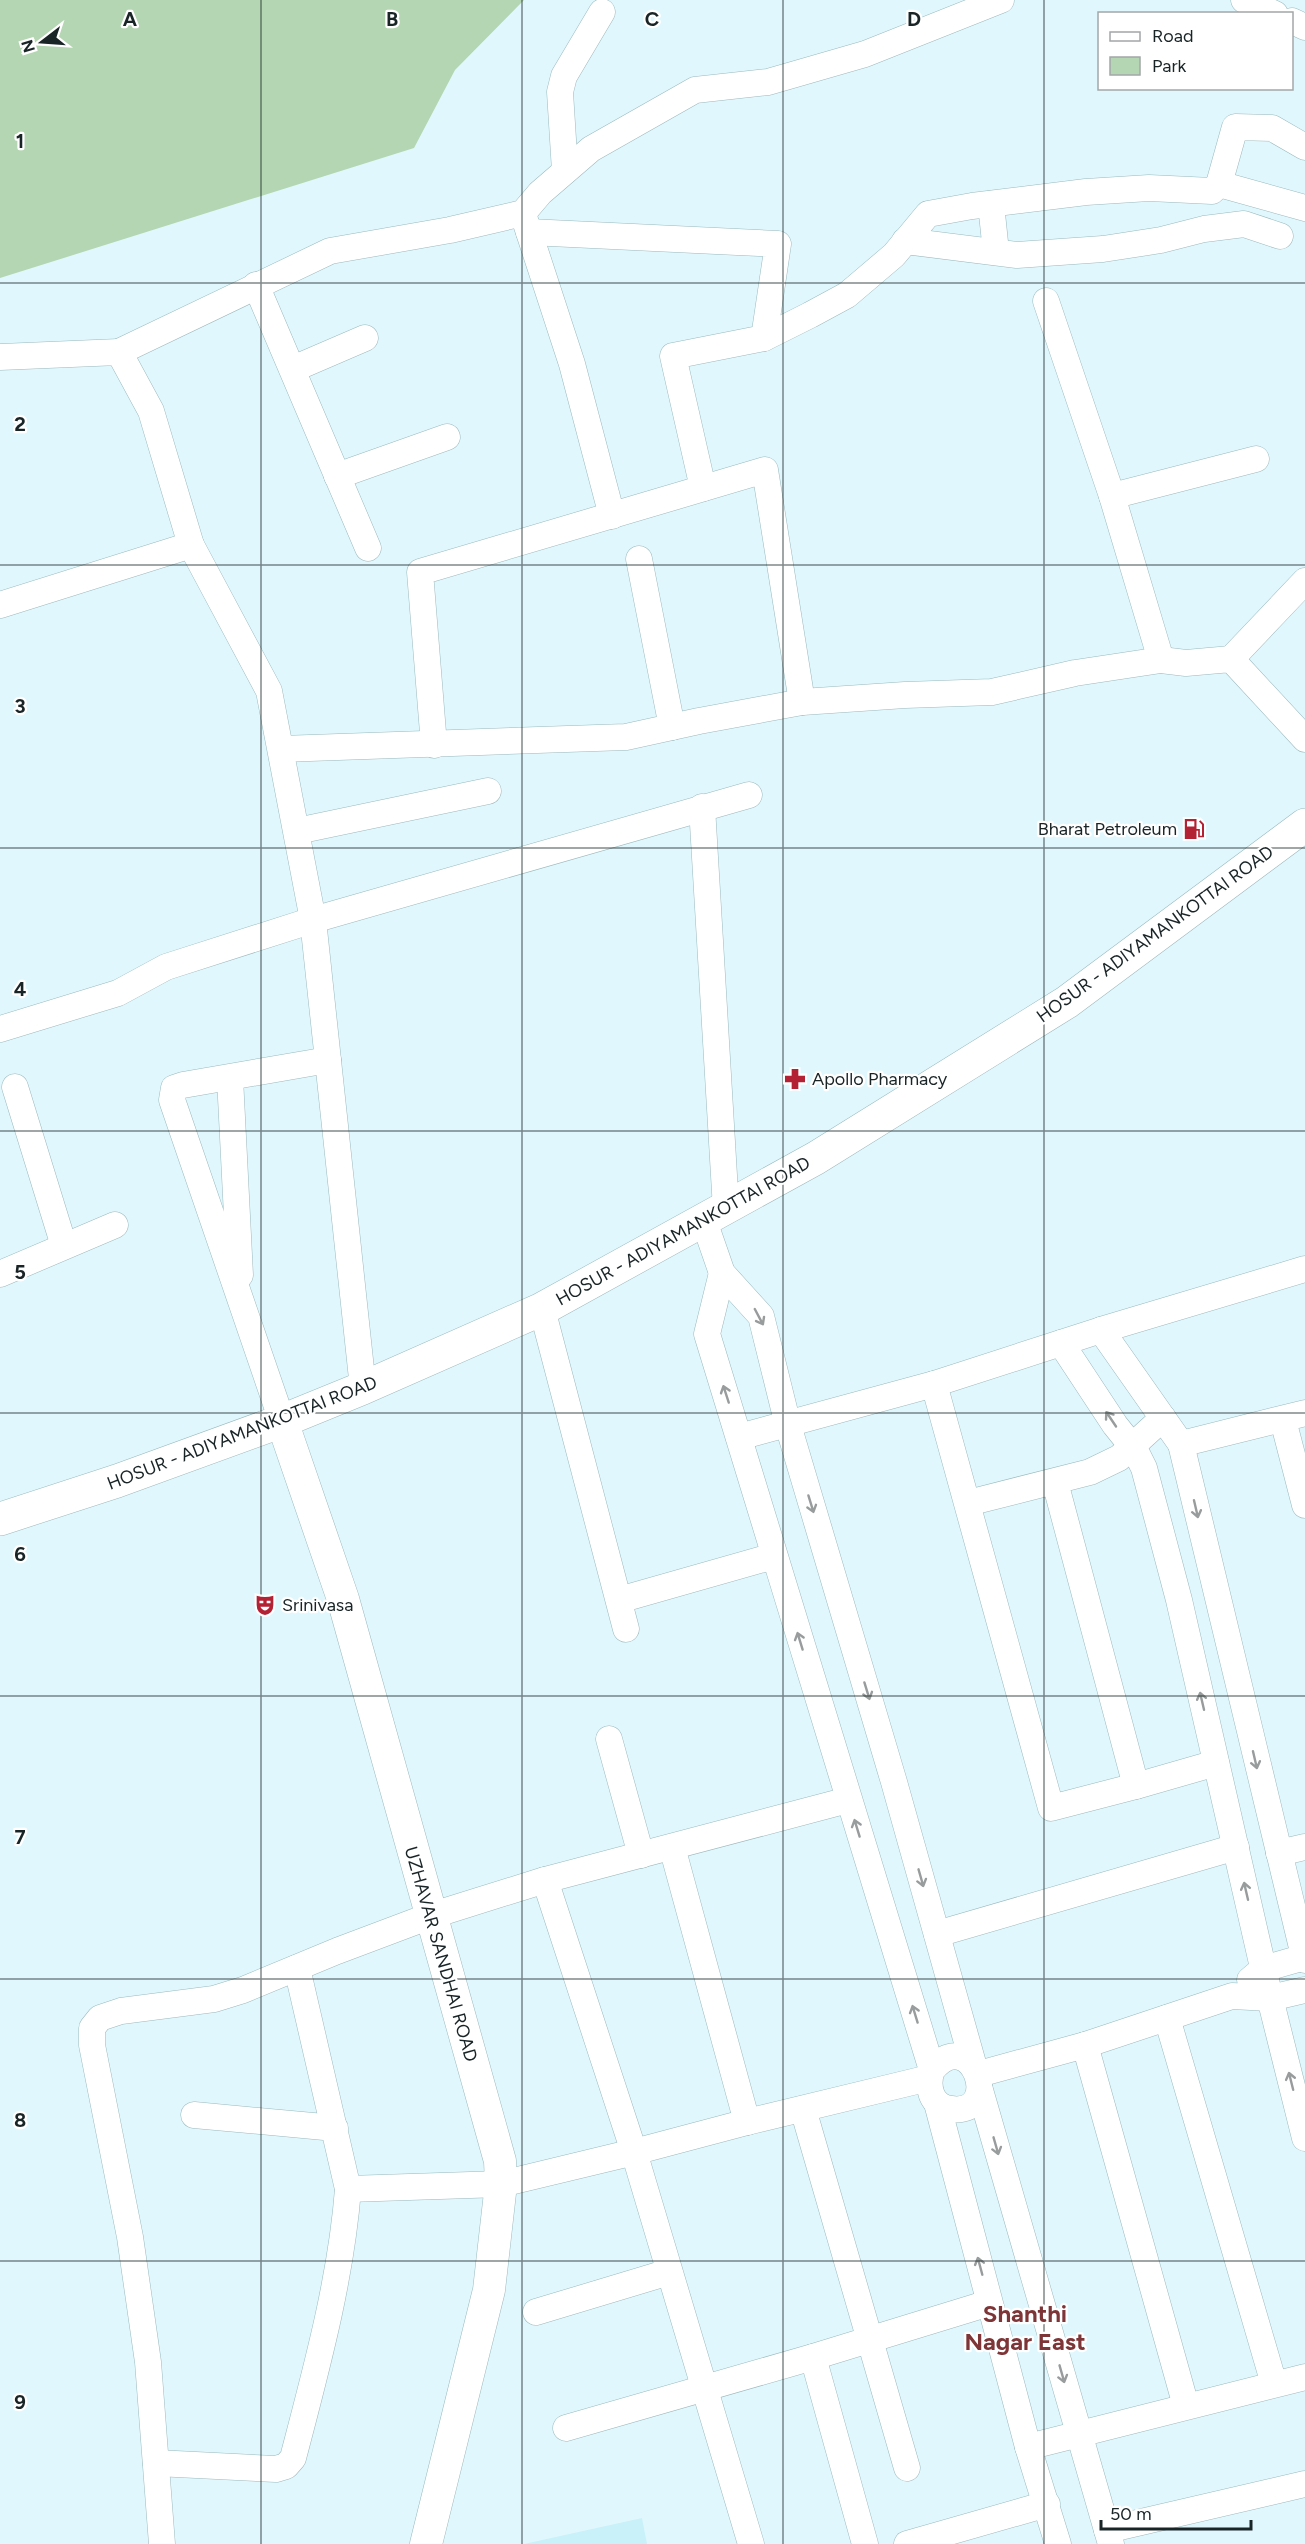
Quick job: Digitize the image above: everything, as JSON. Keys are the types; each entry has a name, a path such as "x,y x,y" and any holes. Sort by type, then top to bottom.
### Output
{"highway":[{"name":"HOSUR - ADIYAMANKOTTAI ROAD","path":"0,1519 117,1481 282,1421 542,1309 816,1158 1067,1002 1305,825"}],"main road":[{"name":"UZHAVAR SANDHAI ROAD","path":"282,1421 343,1599 500,2161 501,2184 489,2290 426,2544"}],"street":[{"path":"612,516 572,364 526,223 540,193 591,149 695,90 768,82 866,54 1001,0"},
{"path":"1244,0 1271,12"},
{"path":"565,171 560,92 564,76 602,12"},
{"path":"704,488 674,356 764,338 847,295 894,255 928,214 1086,192 1149,188 1212,191 1219,184 1235,127 1272,128 1305,147"},
{"path":"1219,184 1305,208"},
{"path":"991,204 996,252"},
{"path":"0,357 118,352 330,251 450,230 526,223 778,244 764,338"},
{"path":"906,241 1017,255 1103,249 1161,240 1204,229 1244,224 1280,236"},
{"path":"256,285 368,549"},
{"path":"1046,301 1112,496 1161,660"},
{"path":"293,369 366,338"},
{"path":"118,352 152,411 191,545 269,691 313,920 363,1388"},
{"path":"337,476 447,437"},
{"path":"1112,496 1256,459"},
{"path":"434,745 420,572 765,470 802,702"},
{"path":"0,605 191,545"},
{"path":"639,559 672,727"},
{"path":"281,749 626,737 802,702 992,692 1075,673 1161,660 1186,663 1231,659 1305,581"},
{"path":"1231,659 1305,739"},
{"path":"297,831 488,791"},
{"path":"0,1029 118,993 166,967 313,920 749,795"},
{"path":"702,807 715,1215 722,1273 707,1334 740,1437 930,2074 929,2087 937,2103 1028,2447 1058,2544"},
{"path":"282,1421 172,1100 174,1088 183,1084 328,1060"},
{"path":"230,1078 242,1308"},
{"path":"15,1087 64,1246"},
{"path":"0,1274 115,1225"},
{"path":"740,1437 934,1384 1101,1330 1305,1269"},
{"path":"722,1273 761,1316 788,1425 937,1934 1109,2537 1305,2484"},
{"path":"542,1309 626,1629"},
{"path":"1101,1330 1181,1444 1305,1958 1263,1969 1232,1996"},
{"path":"1062,1343 1115,1425 1132,1446 1144,1468 1179,1600 1263,1969 1305,2138"},
{"path":"934,1384 1051,1808 1216,1763"},
{"path":"1181,1444 1294,1417 1305,1505"},
{"path":"968,1503 1090,1472 1119,1458 1163,1418"},
{"path":"1149,1489 1188,1477"},
{"path":"1055,1482 1136,1786"},
{"path":"619,1600 774,1556"},
{"path":"609,1738 641,1855"},
{"path":"162,2544 143,2328 130,2237 92,2045 92,2028 100,2018 121,2011 214,1999 243,1990 430,1916 545,1880 848,1800"},
{"path":"672,1847 747,2122"},
{"path":"937,1934 1236,1847"},
{"path":"1279,1853 1305,1847"},
{"path":"545,1880 634,2152 751,2544"},
{"path":"156,2463 276,2469 286,2466 293,2458 333,2290 348,2189 297,1968"},
{"path":"978,2077 1085,2045 1232,1996 1270,1998 1305,1990"},
{"path":"1167,2018 1274,2384"},
{"path":"1085,2045 1186,2406"},
{"path":"348,2189 501,2184 803,2109 930,2074 937,2064 952,2057 968,2061 978,2077 976,2098 963,2108 954,2110 937,2103"},
{"path":"803,2109 907,2468"},
{"path":"194,2115 335,2128"},
{"path":"536,2313 669,2272"},
{"path":"566,2427 705,2389 989,2303"},
{"path":"813,2357 865,2544"},
{"path":"1028,2447 1305,2378"},
{"path":"907,2544 1047,2504"}],"shaded area":[{"path":"642,2518 647,2544 524,2544"}],"green space":[{"path":"0,0 524,0 455,70 414,148 0,278"}],"place":[{"name":"Bharat Petroleum","path":"1194,829"},
{"name":"Apollo Pharmacy","path":"795,1079"},
{"name":"Srinivasa","path":"265,1605"}],"district":[{"name":"Shanthi Nagar East","path":"1025,2328"}]}
